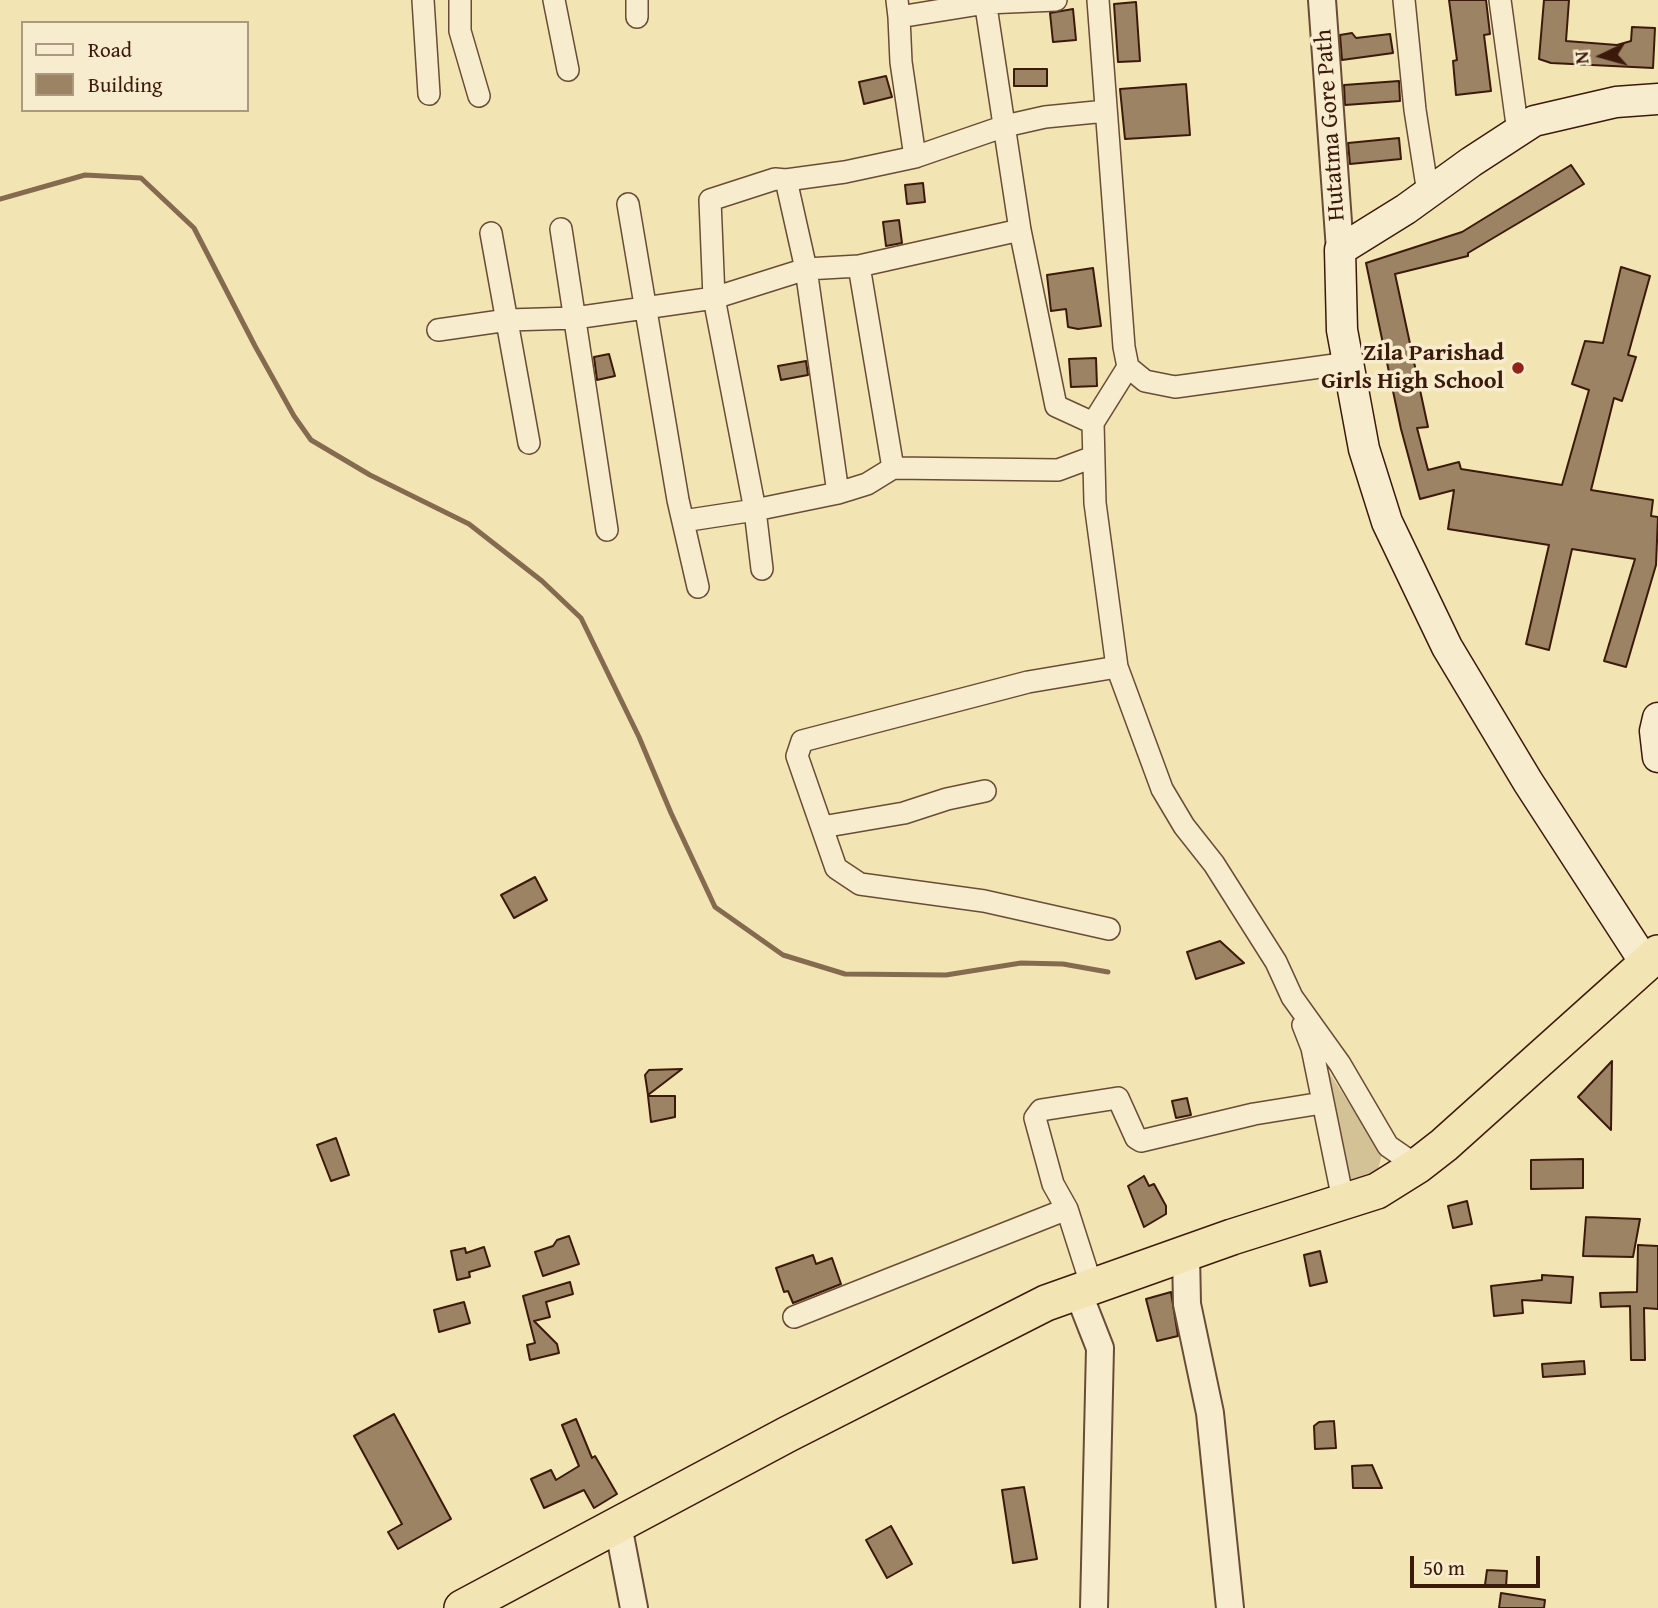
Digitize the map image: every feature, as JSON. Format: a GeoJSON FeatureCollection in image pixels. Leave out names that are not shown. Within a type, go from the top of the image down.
{"type":"FeatureCollection","features":[{"type":"Feature","properties":{"kind":"highway"},"geometry":{"type":"LineString","coordinates":[[461,1608],[788,1434],[1046,1303],[1186,1253],[1377,1191],[1417,1167],[1444,1145],[1652,959]]}},
{"type":"Feature","properties":{"kind":"main road"},"geometry":{"type":"LineString","coordinates":[[1652,959],[1528,782],[1447,647],[1387,522],[1364,449],[1342,330],[1340,250],[1534,121],[1616,102],[1658,99]]}},
{"type":"Feature","properties":{"kind":"main road"},"geometry":{"type":"LineString","coordinates":[[1658,718],[1655,731],[1658,757]]}},
{"type":"Feature","properties":{"kind":"street"},"geometry":{"type":"LineString","coordinates":[[423,0],[429,94]]}},
{"type":"Feature","properties":{"kind":"street"},"geometry":{"type":"LineString","coordinates":[[460,0],[460,31],[479,96]]}},
{"type":"Feature","properties":{"kind":"street"},"geometry":{"type":"LineString","coordinates":[[554,0],[568,70]]}},
{"type":"Feature","properties":{"kind":"street"},"geometry":{"type":"LineString","coordinates":[[915,157],[901,62],[898,8],[1055,0]]}},
{"type":"Feature","properties":{"kind":"street"},"geometry":{"type":"LineString","coordinates":[[1098,0],[1124,347],[1128,367],[1146,381],[1175,387],[1349,363]]}},
{"type":"Feature","properties":{"kind":"street","name":"Hutatma Gore Path"},"geometry":{"type":"LineString","coordinates":[[1322,0],[1340,250]]}},
{"type":"Feature","properties":{"kind":"street"},"geometry":{"type":"LineString","coordinates":[[1404,0],[1415,110],[1428,193]]}},
{"type":"Feature","properties":{"kind":"street"},"geometry":{"type":"LineString","coordinates":[[1500,0],[1518,132]]}},
{"type":"Feature","properties":{"kind":"street"},"geometry":{"type":"LineString","coordinates":[[985,2],[1020,230],[1056,406],[1093,424]]}},
{"type":"Feature","properties":{"kind":"street"},"geometry":{"type":"LineString","coordinates":[[762,569],[755,510],[714,298],[710,200],[775,179],[845,172],[915,157],[1005,126],[1045,117],[1106,111]]}},
{"type":"Feature","properties":{"kind":"street"},"geometry":{"type":"LineString","coordinates":[[786,180],[806,269],[838,493]]}},
{"type":"Feature","properties":{"kind":"street"},"geometry":{"type":"LineString","coordinates":[[628,204],[683,521],[698,587]]}},
{"type":"Feature","properties":{"kind":"street"},"geometry":{"type":"LineString","coordinates":[[561,229],[607,530]]}},
{"type":"Feature","properties":{"kind":"street"},"geometry":{"type":"LineString","coordinates":[[438,330],[508,320],[575,318],[714,298],[806,269],[859,266],[1020,230]]}},
{"type":"Feature","properties":{"kind":"street"},"geometry":{"type":"LineString","coordinates":[[491,233],[529,443]]}},
{"type":"Feature","properties":{"kind":"street"},"geometry":{"type":"LineString","coordinates":[[859,266],[893,468]]}},
{"type":"Feature","properties":{"kind":"street"},"geometry":{"type":"LineString","coordinates":[[1128,367],[1093,424],[1093,457],[1102,564],[1117,667],[1162,789],[1184,826],[1214,864],[1276,962],[1292,997],[1312,1048],[1343,1200]]}},
{"type":"Feature","properties":{"kind":"street"},"geometry":{"type":"LineString","coordinates":[[683,521],[838,493],[867,484],[893,468],[1058,470],[1093,457]]}},
{"type":"Feature","properties":{"kind":"street"},"geometry":{"type":"LineString","coordinates":[[1109,929],[984,901],[860,884],[836,868],[797,756],[802,741],[1028,682],[1117,667]]}},
{"type":"Feature","properties":{"kind":"street"},"geometry":{"type":"LineString","coordinates":[[822,827],[904,813],[947,799],[985,791]]}},
{"type":"Feature","properties":{"kind":"street"},"geometry":{"type":"LineString","coordinates":[[1292,997],[1340,1064],[1388,1146],[1417,1167]]}},
{"type":"Feature","properties":{"kind":"street"},"geometry":{"type":"LineString","coordinates":[[1094,1608],[1100,1348],[1067,1209],[1053,1184],[1035,1118],[1041,1110],[1118,1098],[1136,1138],[1141,1141],[1254,1114],[1322,1103]]}},
{"type":"Feature","properties":{"kind":"street"},"geometry":{"type":"LineString","coordinates":[[794,1317],[1067,1209]]}},
{"type":"Feature","properties":{"kind":"street"},"geometry":{"type":"LineString","coordinates":[[1186,1253],[1187,1304],[1210,1413],[1230,1608]]}},
{"type":"Feature","properties":{"kind":"street"},"geometry":{"type":"LineString","coordinates":[[618,1525],[635,1608]]}},
{"type":"Feature","properties":{"kind":"shaded area"},"geometry":{"type":"Polygon","coordinates":[[[1321,1060],[1382,1154],[1378,1170],[1369,1176],[1350,1182],[1340,1171],[1321,1060]]]}},
{"type":"Feature","properties":{"kind":"building"},"geometry":{"type":"Polygon","coordinates":[[[1449,0],[1486,0],[1490,34],[1484,35],[1491,91],[1456,95],[1453,61],[1457,60],[1449,0]]]}},
{"type":"Feature","properties":{"kind":"building"},"geometry":{"type":"Polygon","coordinates":[[[1544,0],[1569,0],[1566,41],[1617,45],[1631,41],[1632,27],[1655,28],[1653,68],[1551,63],[1539,59],[1544,0]]]}},
{"type":"Feature","properties":{"kind":"building"},"geometry":{"type":"Polygon","coordinates":[[[1136,2],[1140,61],[1118,62],[1114,4],[1136,2]]]}},
{"type":"Feature","properties":{"kind":"building"},"geometry":{"type":"Polygon","coordinates":[[[1073,9],[1076,40],[1053,42],[1050,13],[1073,9]]]}},
{"type":"Feature","properties":{"kind":"building"},"geometry":{"type":"Polygon","coordinates":[[[1352,33],[1356,38],[1390,34],[1393,53],[1342,60],[1340,35],[1352,33]]]}},
{"type":"Feature","properties":{"kind":"building"},"geometry":{"type":"Polygon","coordinates":[[[1014,69],[1047,69],[1047,86],[1014,86],[1014,69]]]}},
{"type":"Feature","properties":{"kind":"building"},"geometry":{"type":"Polygon","coordinates":[[[886,76],[892,97],[864,104],[859,82],[886,76]]]}},
{"type":"Feature","properties":{"kind":"building"},"geometry":{"type":"Polygon","coordinates":[[[1399,81],[1400,101],[1345,105],[1344,85],[1399,81]]]}},
{"type":"Feature","properties":{"kind":"building"},"geometry":{"type":"Polygon","coordinates":[[[1186,84],[1190,135],[1125,139],[1120,89],[1186,84]]]}},
{"type":"Feature","properties":{"kind":"building"},"geometry":{"type":"Polygon","coordinates":[[[1399,138],[1401,159],[1350,164],[1348,143],[1399,138]]]}},
{"type":"Feature","properties":{"kind":"building"},"geometry":{"type":"Polygon","coordinates":[[[1571,165],[1584,184],[1468,253],[1468,256],[1395,274],[1428,427],[1417,428],[1428,470],[1459,462],[1461,469],[1562,485],[1589,390],[1572,384],[1585,341],[1603,343],[1621,267],[1650,276],[1628,355],[1636,357],[1622,401],[1614,398],[1591,490],[1653,500],[1651,516],[1658,517],[1656,565],[1626,667],[1604,661],[1635,559],[1572,549],[1549,650],[1526,644],[1549,545],[1448,529],[1454,490],[1420,499],[1401,429],[1366,263],[1462,232],[1571,165]]]}},
{"type":"Feature","properties":{"kind":"building"},"geometry":{"type":"Polygon","coordinates":[[[923,183],[925,202],[907,204],[905,185],[923,183]]]}},
{"type":"Feature","properties":{"kind":"building"},"geometry":{"type":"Polygon","coordinates":[[[899,220],[902,243],[886,246],[883,222],[899,220]]]}},
{"type":"Feature","properties":{"kind":"building"},"geometry":{"type":"Polygon","coordinates":[[[1093,268],[1101,326],[1078,329],[1068,327],[1066,309],[1051,311],[1047,275],[1093,268]]]}},
{"type":"Feature","properties":{"kind":"building"},"geometry":{"type":"Polygon","coordinates":[[[609,354],[615,376],[597,380],[594,357],[609,354]]]}},
{"type":"Feature","properties":{"kind":"building"},"geometry":{"type":"Polygon","coordinates":[[[1096,358],[1097,386],[1071,387],[1069,359],[1096,358]]]}},
{"type":"Feature","properties":{"kind":"building"},"geometry":{"type":"Polygon","coordinates":[[[806,361],[808,375],[781,380],[778,366],[806,361]]]}},
{"type":"Feature","properties":{"kind":"building"},"geometry":{"type":"Polygon","coordinates":[[[535,877],[547,900],[514,918],[501,895],[535,877]]]}},
{"type":"Feature","properties":{"kind":"building"},"geometry":{"type":"Polygon","coordinates":[[[1220,941],[1244,963],[1196,979],[1187,952],[1220,941]]]}},
{"type":"Feature","properties":{"kind":"building"},"geometry":{"type":"Polygon","coordinates":[[[1612,1061],[1611,1130],[1578,1097],[1612,1061]]]}},
{"type":"Feature","properties":{"kind":"building"},"geometry":{"type":"Polygon","coordinates":[[[682,1069],[648,1095],[645,1075],[649,1070],[682,1069]]]}},
{"type":"Feature","properties":{"kind":"building"},"geometry":{"type":"Polygon","coordinates":[[[648,1096],[675,1096],[675,1117],[651,1122],[648,1096]]]}},
{"type":"Feature","properties":{"kind":"building"},"geometry":{"type":"Polygon","coordinates":[[[1187,1098],[1191,1115],[1176,1118],[1172,1101],[1187,1098]]]}},
{"type":"Feature","properties":{"kind":"building"},"geometry":{"type":"Polygon","coordinates":[[[336,1138],[349,1175],[331,1181],[317,1145],[336,1138]]]}},
{"type":"Feature","properties":{"kind":"building"},"geometry":{"type":"Polygon","coordinates":[[[1583,1159],[1583,1188],[1531,1189],[1531,1160],[1583,1159]]]}},
{"type":"Feature","properties":{"kind":"building"},"geometry":{"type":"Polygon","coordinates":[[[1144,1176],[1149,1186],[1154,1184],[1166,1206],[1166,1214],[1144,1227],[1128,1186],[1144,1176]]]}},
{"type":"Feature","properties":{"kind":"building"},"geometry":{"type":"Polygon","coordinates":[[[1467,1201],[1472,1224],[1453,1228],[1448,1206],[1467,1201]]]}},
{"type":"Feature","properties":{"kind":"building"},"geometry":{"type":"Polygon","coordinates":[[[1586,1217],[1640,1219],[1633,1257],[1583,1256],[1586,1217]]]}},
{"type":"Feature","properties":{"kind":"building"},"geometry":{"type":"Polygon","coordinates":[[[569,1236],[579,1264],[543,1276],[535,1252],[553,1246],[557,1240],[569,1236]]]}},
{"type":"Feature","properties":{"kind":"building"},"geometry":{"type":"Polygon","coordinates":[[[1638,1245],[1658,1246],[1658,1309],[1644,1308],[1645,1360],[1631,1360],[1630,1306],[1601,1307],[1600,1293],[1637,1292],[1638,1245]]]}},
{"type":"Feature","properties":{"kind":"building"},"geometry":{"type":"Polygon","coordinates":[[[484,1247],[490,1266],[469,1272],[470,1277],[457,1280],[451,1251],[465,1248],[466,1253],[484,1247]]]}},
{"type":"Feature","properties":{"kind":"building"},"geometry":{"type":"Polygon","coordinates":[[[1320,1251],[1327,1282],[1310,1286],[1304,1255],[1320,1251]]]}},
{"type":"Feature","properties":{"kind":"building"},"geometry":{"type":"Polygon","coordinates":[[[813,1255],[816,1264],[832,1258],[841,1284],[793,1303],[788,1291],[784,1292],[776,1268],[813,1255]]]}},
{"type":"Feature","properties":{"kind":"building"},"geometry":{"type":"Polygon","coordinates":[[[1542,1275],[1573,1277],[1571,1303],[1522,1300],[1523,1313],[1494,1316],[1491,1286],[1542,1280],[1542,1275]]]}},
{"type":"Feature","properties":{"kind":"building"},"geometry":{"type":"Polygon","coordinates":[[[570,1282],[573,1294],[546,1302],[550,1317],[534,1321],[557,1344],[559,1353],[530,1360],[527,1345],[535,1343],[523,1296],[570,1282]]]}},
{"type":"Feature","properties":{"kind":"building"},"geometry":{"type":"Polygon","coordinates":[[[1171,1292],[1178,1336],[1157,1341],[1146,1299],[1171,1292]]]}},
{"type":"Feature","properties":{"kind":"building"},"geometry":{"type":"Polygon","coordinates":[[[464,1302],[470,1323],[439,1332],[434,1310],[464,1302]]]}},
{"type":"Feature","properties":{"kind":"building"},"geometry":{"type":"Polygon","coordinates":[[[1584,1361],[1585,1374],[1543,1377],[1542,1364],[1584,1361]]]}},
{"type":"Feature","properties":{"kind":"building"},"geometry":{"type":"Polygon","coordinates":[[[394,1414],[451,1519],[398,1549],[388,1532],[402,1524],[354,1436],[394,1414]]]}},
{"type":"Feature","properties":{"kind":"building"},"geometry":{"type":"Polygon","coordinates":[[[576,1419],[592,1458],[595,1456],[617,1494],[594,1508],[584,1490],[544,1508],[531,1479],[551,1470],[556,1480],[579,1466],[562,1425],[576,1419]]]}},
{"type":"Feature","properties":{"kind":"building"},"geometry":{"type":"Polygon","coordinates":[[[1334,1421],[1336,1448],[1315,1449],[1314,1426],[1319,1422],[1334,1421]]]}},
{"type":"Feature","properties":{"kind":"building"},"geometry":{"type":"Polygon","coordinates":[[[1372,1465],[1382,1488],[1353,1488],[1352,1466],[1372,1465]]]}},
{"type":"Feature","properties":{"kind":"building"},"geometry":{"type":"Polygon","coordinates":[[[1024,1487],[1037,1559],[1013,1563],[1002,1490],[1024,1487]]]}},
{"type":"Feature","properties":{"kind":"building"},"geometry":{"type":"Polygon","coordinates":[[[891,1526],[912,1564],[887,1578],[866,1540],[891,1526]]]}},
{"type":"Feature","properties":{"kind":"building"},"geometry":{"type":"Polygon","coordinates":[[[1487,1570],[1507,1571],[1506,1587],[1485,1585],[1487,1570]]]}},
{"type":"Feature","properties":{"kind":"building"},"geometry":{"type":"Polygon","coordinates":[[[1501,1593],[1545,1600],[1544,1608],[1499,1608],[1501,1593]]]}},
{"type":"Feature","properties":{"kind":"waterway"},"geometry":{"type":"LineString","coordinates":[[0,199],[85,175],[141,178],[194,228],[255,346],[294,416],[311,440],[370,475],[469,524],[542,581],[581,618],[639,737],[715,907],[783,955],[845,974],[946,975],[1021,963],[1063,964],[1108,972]]}},
{"type":"Feature","properties":{"kind":"place","name":"Zila Parishad Girls High School"},"geometry":{"type":"Point","coordinates":[1518,368]}}]}
